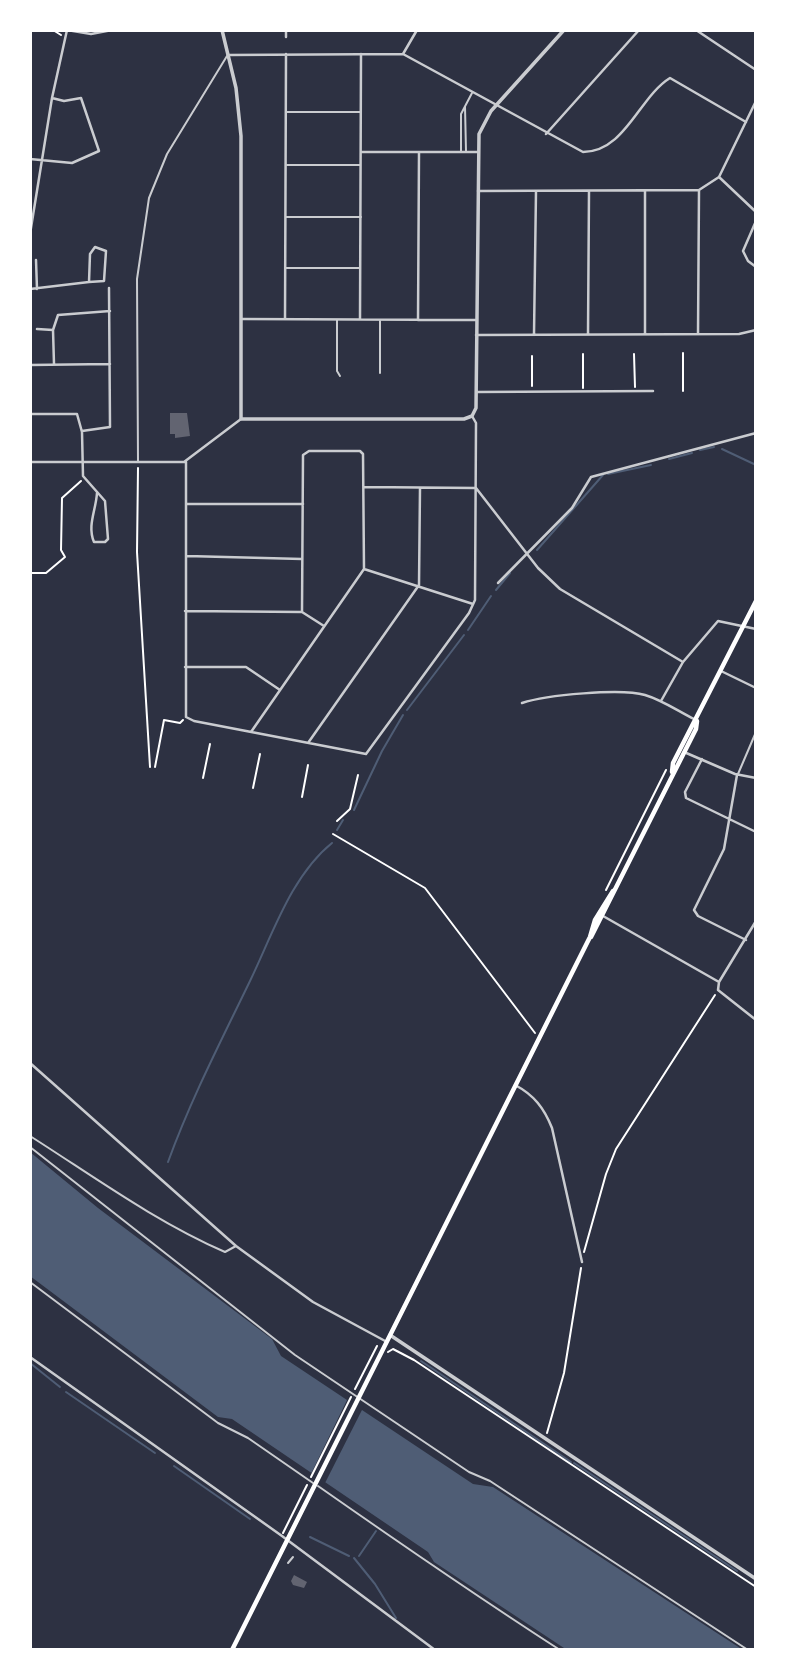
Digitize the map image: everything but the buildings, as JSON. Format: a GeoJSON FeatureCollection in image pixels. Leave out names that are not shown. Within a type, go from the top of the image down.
{"type":"FeatureCollection","features":[{"type":"Feature","properties":{"kind":"main road"},"geometry":{"type":"LineString","coordinates":[[232,1650],[377,1350],[387,1342],[756,601]]}},
{"type":"Feature","properties":{"kind":"street"},"geometry":{"type":"LineString","coordinates":[[30,234],[52,98],[67,30],[91,34],[112,30]]}},
{"type":"Feature","properties":{"kind":"street"},"geometry":{"type":"LineString","coordinates":[[222,30],[241,136],[241,419]]}},
{"type":"Feature","properties":{"kind":"street"},"geometry":{"type":"LineString","coordinates":[[286,30],[286,37]]}},
{"type":"Feature","properties":{"kind":"street"},"geometry":{"type":"LineString","coordinates":[[404,54],[417,30]]}},
{"type":"Feature","properties":{"kind":"street"},"geometry":{"type":"LineString","coordinates":[[470,30],[479,30]]}},
{"type":"Feature","properties":{"kind":"street"},"geometry":{"type":"LineString","coordinates":[[30,460],[35,463],[186,462],[241,419],[464,419],[472,416],[476,410],[479,131],[495,106],[564,30]]}},
{"type":"Feature","properties":{"kind":"street"},"geometry":{"type":"LineString","coordinates":[[546,135],[639,30]]}},
{"type":"Feature","properties":{"kind":"street"},"geometry":{"type":"LineString","coordinates":[[696,30],[756,70]]}},
{"type":"Feature","properties":{"kind":"street"},"geometry":{"type":"LineString","coordinates":[[285,319],[286,54]]}},
{"type":"Feature","properties":{"kind":"street"},"geometry":{"type":"LineString","coordinates":[[360,319],[361,54]]}},
{"type":"Feature","properties":{"kind":"street"},"geometry":{"type":"LineString","coordinates":[[228,55],[404,54],[580,152],[602,148],[615,138],[670,78],[746,122]]}},
{"type":"Feature","properties":{"kind":"street"},"geometry":{"type":"LineString","coordinates":[[138,463],[137,279],[149,198],[167,154],[228,55]]}},
{"type":"Feature","properties":{"kind":"street"},"geometry":{"type":"LineString","coordinates":[[461,152],[461,114],[472,93]]}},
{"type":"Feature","properties":{"kind":"street"},"geometry":{"type":"LineString","coordinates":[[30,159],[72,163],[99,151],[81,98],[64,101],[52,98]]}},
{"type":"Feature","properties":{"kind":"street"},"geometry":{"type":"LineString","coordinates":[[477,191],[699,190],[719,177],[756,101]]}},
{"type":"Feature","properties":{"kind":"street"},"geometry":{"type":"LineString","coordinates":[[465,104],[466,152]]}},
{"type":"Feature","properties":{"kind":"street"},"geometry":{"type":"LineString","coordinates":[[286,112],[360,112]]}},
{"type":"Feature","properties":{"kind":"street"},"geometry":{"type":"LineString","coordinates":[[360,152],[477,152]]}},
{"type":"Feature","properties":{"kind":"street"},"geometry":{"type":"LineString","coordinates":[[418,320],[419,153]]}},
{"type":"Feature","properties":{"kind":"street"},"geometry":{"type":"LineString","coordinates":[[285,165],[360,165]]}},
{"type":"Feature","properties":{"kind":"street"},"geometry":{"type":"LineString","coordinates":[[719,177],[756,212]]}},
{"type":"Feature","properties":{"kind":"street"},"geometry":{"type":"LineString","coordinates":[[698,334],[699,190]]}},
{"type":"Feature","properties":{"kind":"street"},"geometry":{"type":"LineString","coordinates":[[534,334],[536,191]]}},
{"type":"Feature","properties":{"kind":"street"},"geometry":{"type":"LineString","coordinates":[[588,334],[589,191]]}},
{"type":"Feature","properties":{"kind":"street"},"geometry":{"type":"LineString","coordinates":[[645,191],[645,334]]}},
{"type":"Feature","properties":{"kind":"street"},"geometry":{"type":"LineString","coordinates":[[285,217],[360,217]]}},
{"type":"Feature","properties":{"kind":"street"},"geometry":{"type":"LineString","coordinates":[[756,221],[743,251],[748,261],[756,267]]}},
{"type":"Feature","properties":{"kind":"street"},"geometry":{"type":"LineString","coordinates":[[30,289],[104,282],[106,251],[100,247],[91,250],[89,282]]}},
{"type":"Feature","properties":{"kind":"street"},"geometry":{"type":"LineString","coordinates":[[36,260],[37,289]]}},
{"type":"Feature","properties":{"kind":"street"},"geometry":{"type":"LineString","coordinates":[[285,268],[360,268]]}},
{"type":"Feature","properties":{"kind":"street"},"geometry":{"type":"LineString","coordinates":[[82,431],[110,428],[109,288]]}},
{"type":"Feature","properties":{"kind":"street"},"geometry":{"type":"LineString","coordinates":[[54,365],[53,330],[58,315],[110,310]]}},
{"type":"Feature","properties":{"kind":"street"},"geometry":{"type":"LineString","coordinates":[[240,319],[477,320]]}},
{"type":"Feature","properties":{"kind":"street"},"geometry":{"type":"LineString","coordinates":[[337,319],[337,371],[340,376]]}},
{"type":"Feature","properties":{"kind":"street"},"geometry":{"type":"LineString","coordinates":[[380,319],[380,373]]}},
{"type":"Feature","properties":{"kind":"street"},"geometry":{"type":"LineString","coordinates":[[37,329],[53,330]]}},
{"type":"Feature","properties":{"kind":"street"},"geometry":{"type":"LineString","coordinates":[[476,335],[756,332]]}},
{"type":"Feature","properties":{"kind":"street"},"geometry":{"type":"LineString","coordinates":[[30,365],[110,364]]}},
{"type":"Feature","properties":{"kind":"street"},"geometry":{"type":"LineString","coordinates":[[476,392],[653,391]]}},
{"type":"Feature","properties":{"kind":"street"},"geometry":{"type":"LineString","coordinates":[[30,414],[77,414],[82,431],[85,478],[105,502],[108,539],[105,542],[94,542],[92,538],[97,493]]}},
{"type":"Feature","properties":{"kind":"street"},"geometry":{"type":"LineString","coordinates":[[186,462],[186,717],[194,721],[364,754],[370,752],[473,604],[476,423],[472,416]]}},
{"type":"Feature","properties":{"kind":"street"},"geometry":{"type":"LineString","coordinates":[[498,583],[578,500],[591,477],[756,433]]}},
{"type":"Feature","properties":{"kind":"street"},"geometry":{"type":"LineString","coordinates":[[251,732],[364,569],[363,454],[360,451],[305,452],[302,612]]}},
{"type":"Feature","properties":{"kind":"street"},"geometry":{"type":"LineString","coordinates":[[364,487],[476,488]]}},
{"type":"Feature","properties":{"kind":"street"},"geometry":{"type":"LineString","coordinates":[[308,743],[419,585],[420,488]]}},
{"type":"Feature","properties":{"kind":"street"},"geometry":{"type":"LineString","coordinates":[[476,488],[547,577],[578,602],[683,662]]}},
{"type":"Feature","properties":{"kind":"street"},"geometry":{"type":"LineString","coordinates":[[186,504],[303,504]]}},
{"type":"Feature","properties":{"kind":"street"},"geometry":{"type":"LineString","coordinates":[[30,528],[30,547]]}},
{"type":"Feature","properties":{"kind":"street"},"geometry":{"type":"LineString","coordinates":[[186,556],[302,559]]}},
{"type":"Feature","properties":{"kind":"street"},"geometry":{"type":"LineString","coordinates":[[364,569],[473,604]]}},
{"type":"Feature","properties":{"kind":"street"},"geometry":{"type":"LineString","coordinates":[[185,611],[302,612],[324,626]]}},
{"type":"Feature","properties":{"kind":"street"},"geometry":{"type":"LineString","coordinates":[[661,701],[683,662],[720,621],[756,629]]}},
{"type":"Feature","properties":{"kind":"street"},"geometry":{"type":"LineString","coordinates":[[185,667],[246,667],[280,690]]}},
{"type":"Feature","properties":{"kind":"street"},"geometry":{"type":"LineString","coordinates":[[721,671],[756,688]]}},
{"type":"Feature","properties":{"kind":"street"},"geometry":{"type":"LineString","coordinates":[[522,703],[544,695],[623,691],[661,701],[697,721]]}},
{"type":"Feature","properties":{"kind":"street"},"geometry":{"type":"LineString","coordinates":[[746,940],[694,912],[723,853],[737,775],[756,732]]}},
{"type":"Feature","properties":{"kind":"street"},"geometry":{"type":"LineString","coordinates":[[682,751],[737,775],[756,778]]}},
{"type":"Feature","properties":{"kind":"street"},"geometry":{"type":"LineString","coordinates":[[702,759],[685,796],[756,832]]}},
{"type":"Feature","properties":{"kind":"street"},"geometry":{"type":"LineString","coordinates":[[601,915],[719,982]]}},
{"type":"Feature","properties":{"kind":"street"},"geometry":{"type":"LineString","coordinates":[[756,921],[719,982],[718,990],[756,1020]]}},
{"type":"Feature","properties":{"kind":"street"},"geometry":{"type":"LineString","coordinates":[[30,1063],[236,1246],[313,1302],[387,1342]]}},
{"type":"Feature","properties":{"kind":"street"},"geometry":{"type":"LineString","coordinates":[[515,1085],[530,1093],[545,1111],[552,1128],[582,1262]]}},
{"type":"Feature","properties":{"kind":"street"},"geometry":{"type":"LineString","coordinates":[[30,1136],[150,1212],[208,1244],[225,1252],[236,1246]]}},
{"type":"Feature","properties":{"kind":"street"},"geometry":{"type":"LineString","coordinates":[[30,1147],[295,1355],[469,1472],[490,1481],[748,1650]]}},
{"type":"Feature","properties":{"kind":"street"},"geometry":{"type":"LineString","coordinates":[[30,1282],[218,1423],[248,1438],[407,1545],[430,1565],[560,1650]]}},
{"type":"Feature","properties":{"kind":"street"},"geometry":{"type":"LineString","coordinates":[[390,1335],[756,1579]]}},
{"type":"Feature","properties":{"kind":"street"},"geometry":{"type":"LineString","coordinates":[[30,1357],[435,1650]]}},
{"type":"Feature","properties":{"kind":"street"},"geometry":{"type":"LineString","coordinates":[[288,1563],[293,1557]]}},
{"type":"Feature","properties":{"kind":"path"},"geometry":{"type":"LineString","coordinates":[[53,30],[66,36]]}},
{"type":"Feature","properties":{"kind":"path"},"geometry":{"type":"LineString","coordinates":[[634,354],[635,391]]}},
{"type":"Feature","properties":{"kind":"path"},"geometry":{"type":"LineString","coordinates":[[683,354],[683,391]]}},
{"type":"Feature","properties":{"kind":"path"},"geometry":{"type":"LineString","coordinates":[[583,355],[583,391]]}},
{"type":"Feature","properties":{"kind":"path"},"geometry":{"type":"LineString","coordinates":[[532,356],[532,391]]}},
{"type":"Feature","properties":{"kind":"path"},"geometry":{"type":"LineString","coordinates":[[138,463],[137,552],[150,767]]}},
{"type":"Feature","properties":{"kind":"path"},"geometry":{"type":"LineString","coordinates":[[30,573],[46,573],[65,557],[61,550],[62,498],[85,478]]}},
{"type":"Feature","properties":{"kind":"path"},"geometry":{"type":"LineString","coordinates":[[155,767],[164,720],[180,723],[186,717]]}},
{"type":"Feature","properties":{"kind":"path"},"geometry":{"type":"LineString","coordinates":[[203,778],[210,744]]}},
{"type":"Feature","properties":{"kind":"path"},"geometry":{"type":"LineString","coordinates":[[253,788],[260,754]]}},
{"type":"Feature","properties":{"kind":"path"},"geometry":{"type":"LineString","coordinates":[[302,797],[308,765]]}},
{"type":"Feature","properties":{"kind":"path"},"geometry":{"type":"LineString","coordinates":[[606,891],[669,771]]}},
{"type":"Feature","properties":{"kind":"path"},"geometry":{"type":"LineString","coordinates":[[337,821],[350,809],[358,775]]}},
{"type":"Feature","properties":{"kind":"path"},"geometry":{"type":"LineString","coordinates":[[333,834],[338,841],[425,888],[504,995],[539,1036]]}},
{"type":"Feature","properties":{"kind":"path"},"geometry":{"type":"LineString","coordinates":[[545,1438],[564,1373],[582,1262],[606,1174],[616,1149],[718,990]]}},
{"type":"Feature","properties":{"kind":"path"},"geometry":{"type":"LineString","coordinates":[[388,1352],[393,1349],[414,1360],[756,1587]]}},
{"type":"Feature","properties":{"kind":"path"},"geometry":{"type":"LineString","coordinates":[[284,1539],[377,1350]]}},
{"type":"Feature","properties":{"kind":"water"},"geometry":{"type":"Polygon","coordinates":[[[30,1152],[98,1208],[272,1339],[281,1356],[473,1484],[493,1487],[743,1650],[567,1650],[434,1562],[428,1552],[232,1419],[218,1417],[30,1276],[30,1152]]]}},
{"type":"Feature","properties":{"kind":"pier"},"geometry":{"type":"Polygon","coordinates":[[[349,1396],[364,1406],[324,1485],[310,1476],[349,1396]]]}},
{"type":"Feature","properties":{"kind":"waterway"},"geometry":{"type":"LineString","coordinates":[[700,450],[714,447]]}},
{"type":"Feature","properties":{"kind":"waterway"},"geometry":{"type":"LineString","coordinates":[[722,449],[756,465]]}},
{"type":"Feature","properties":{"kind":"waterway"},"geometry":{"type":"LineString","coordinates":[[669,459],[692,453]]}},
{"type":"Feature","properties":{"kind":"waterway"},"geometry":{"type":"LineString","coordinates":[[608,474],[651,465]]}},
{"type":"Feature","properties":{"kind":"waterway"},"geometry":{"type":"LineString","coordinates":[[537,550],[603,475]]}},
{"type":"Feature","properties":{"kind":"waterway"},"geometry":{"type":"LineString","coordinates":[[496,590],[510,573]]}},
{"type":"Feature","properties":{"kind":"waterway"},"geometry":{"type":"LineString","coordinates":[[468,630],[491,596]]}},
{"type":"Feature","properties":{"kind":"waterway"},"geometry":{"type":"LineString","coordinates":[[407,710],[464,635]]}},
{"type":"Feature","properties":{"kind":"waterway"},"geometry":{"type":"LineString","coordinates":[[354,810],[382,751],[403,715]]}},
{"type":"Feature","properties":{"kind":"waterway"},"geometry":{"type":"LineString","coordinates":[[337,830],[343,820]]}},
{"type":"Feature","properties":{"kind":"waterway"},"geometry":{"type":"LineString","coordinates":[[168,1162],[196,1093],[284,908],[305,872],[332,843]]}},
{"type":"Feature","properties":{"kind":"waterway"},"geometry":{"type":"LineString","coordinates":[[421,1361],[571,1462]]}},
{"type":"Feature","properties":{"kind":"waterway"},"geometry":{"type":"LineString","coordinates":[[30,1363],[60,1387]]}},
{"type":"Feature","properties":{"kind":"waterway"},"geometry":{"type":"LineString","coordinates":[[66,1392],[155,1453]]}},
{"type":"Feature","properties":{"kind":"waterway"},"geometry":{"type":"LineString","coordinates":[[574,1463],[737,1571]]}},
{"type":"Feature","properties":{"kind":"waterway"},"geometry":{"type":"LineString","coordinates":[[174,1466],[250,1519]]}},
{"type":"Feature","properties":{"kind":"waterway"},"geometry":{"type":"LineString","coordinates":[[359,1556],[376,1531]]}},
{"type":"Feature","properties":{"kind":"waterway"},"geometry":{"type":"LineString","coordinates":[[310,1537],[349,1556]]}},
{"type":"Feature","properties":{"kind":"waterway"},"geometry":{"type":"LineString","coordinates":[[354,1558],[375,1584],[396,1618]]}}]}
